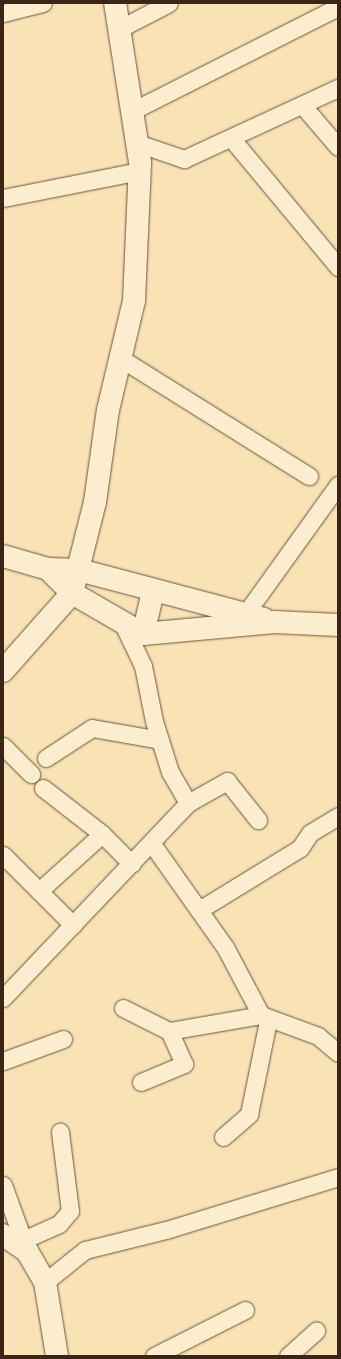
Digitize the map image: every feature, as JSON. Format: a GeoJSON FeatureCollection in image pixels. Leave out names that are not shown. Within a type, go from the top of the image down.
{"type":"FeatureCollection","features":[{"type":"Feature","properties":{"kind":"street"},"geometry":{"type":"LineString","coordinates":[[3,13],[43,3]]}},
{"type":"Feature","properties":{"kind":"street"},"geometry":{"type":"LineString","coordinates":[[3,671],[72,593],[79,570],[120,358],[134,301],[139,171],[137,143],[115,3]]}},
{"type":"Feature","properties":{"kind":"street"},"geometry":{"type":"LineString","coordinates":[[119,29],[169,3]]}},
{"type":"Feature","properties":{"kind":"street"},"geometry":{"type":"LineString","coordinates":[[132,111],[338,7]]}},
{"type":"Feature","properties":{"kind":"street"},"geometry":{"type":"LineString","coordinates":[[137,143],[184,158],[303,106],[338,88]]}},
{"type":"Feature","properties":{"kind":"street"},"geometry":{"type":"LineString","coordinates":[[303,106],[335,140]]}},
{"type":"Feature","properties":{"kind":"street"},"geometry":{"type":"LineString","coordinates":[[230,138],[338,267]]}},
{"type":"Feature","properties":{"kind":"street"},"geometry":{"type":"LineString","coordinates":[[3,198],[139,171]]}},
{"type":"Feature","properties":{"kind":"street"},"geometry":{"type":"LineString","coordinates":[[120,358],[309,476]]}},
{"type":"Feature","properties":{"kind":"street"},"geometry":{"type":"LineString","coordinates":[[246,613],[338,485]]}},
{"type":"Feature","properties":{"kind":"street"},"geometry":{"type":"LineString","coordinates":[[3,556],[48,570],[79,570],[154,592],[246,613],[274,622]]}},
{"type":"Feature","properties":{"kind":"street"},"geometry":{"type":"LineString","coordinates":[[48,570],[72,593],[143,634],[173,633],[274,622],[338,625]]}},
{"type":"Feature","properties":{"kind":"street"},"geometry":{"type":"LineString","coordinates":[[143,634],[154,592]]}},
{"type":"Feature","properties":{"kind":"street"},"geometry":{"type":"LineString","coordinates":[[173,633],[178,598]]}},
{"type":"Feature","properties":{"kind":"street"},"geometry":{"type":"LineString","coordinates":[[122,622],[143,666],[160,740],[170,772],[188,803]]}},
{"type":"Feature","properties":{"kind":"street"},"geometry":{"type":"LineString","coordinates":[[46,758],[92,728],[160,740]]}},
{"type":"Feature","properties":{"kind":"street"},"geometry":{"type":"LineString","coordinates":[[3,746],[31,774]]}},
{"type":"Feature","properties":{"kind":"street"},"geometry":{"type":"LineString","coordinates":[[3,998],[152,844],[188,803],[227,781],[258,820]]}},
{"type":"Feature","properties":{"kind":"street"},"geometry":{"type":"LineString","coordinates":[[43,788],[102,834],[132,864]]}},
{"type":"Feature","properties":{"kind":"street"},"geometry":{"type":"LineString","coordinates":[[199,910],[300,848],[310,833],[338,816]]}},
{"type":"Feature","properties":{"kind":"street"},"geometry":{"type":"LineString","coordinates":[[39,891],[102,834]]}},
{"type":"Feature","properties":{"kind":"street"},"geometry":{"type":"LineString","coordinates":[[152,844],[225,947],[264,1018],[249,1114],[223,1137]]}},
{"type":"Feature","properties":{"kind":"street"},"geometry":{"type":"LineString","coordinates":[[3,855],[73,925]]}},
{"type":"Feature","properties":{"kind":"street"},"geometry":{"type":"LineString","coordinates":[[123,1008],[169,1031],[264,1018],[283,1022],[318,1036],[338,1053]]}},
{"type":"Feature","properties":{"kind":"street"},"geometry":{"type":"LineString","coordinates":[[141,1082],[184,1064],[169,1031]]}},
{"type":"Feature","properties":{"kind":"street"},"geometry":{"type":"LineString","coordinates":[[3,1061],[63,1039]]}},
{"type":"Feature","properties":{"kind":"street"},"geometry":{"type":"LineString","coordinates":[[18,1242],[59,1224],[70,1211],[60,1132]]}},
{"type":"Feature","properties":{"kind":"street"},"geometry":{"type":"LineString","coordinates":[[45,1282],[85,1250],[166,1230],[338,1177]]}},
{"type":"Feature","properties":{"kind":"street"},"geometry":{"type":"LineString","coordinates":[[3,1185],[18,1242],[45,1282],[57,1356]]}},
{"type":"Feature","properties":{"kind":"street"},"geometry":{"type":"LineString","coordinates":[[154,1356],[245,1310]]}},
{"type":"Feature","properties":{"kind":"street"},"geometry":{"type":"LineString","coordinates":[[288,1356],[316,1331]]}}]}
